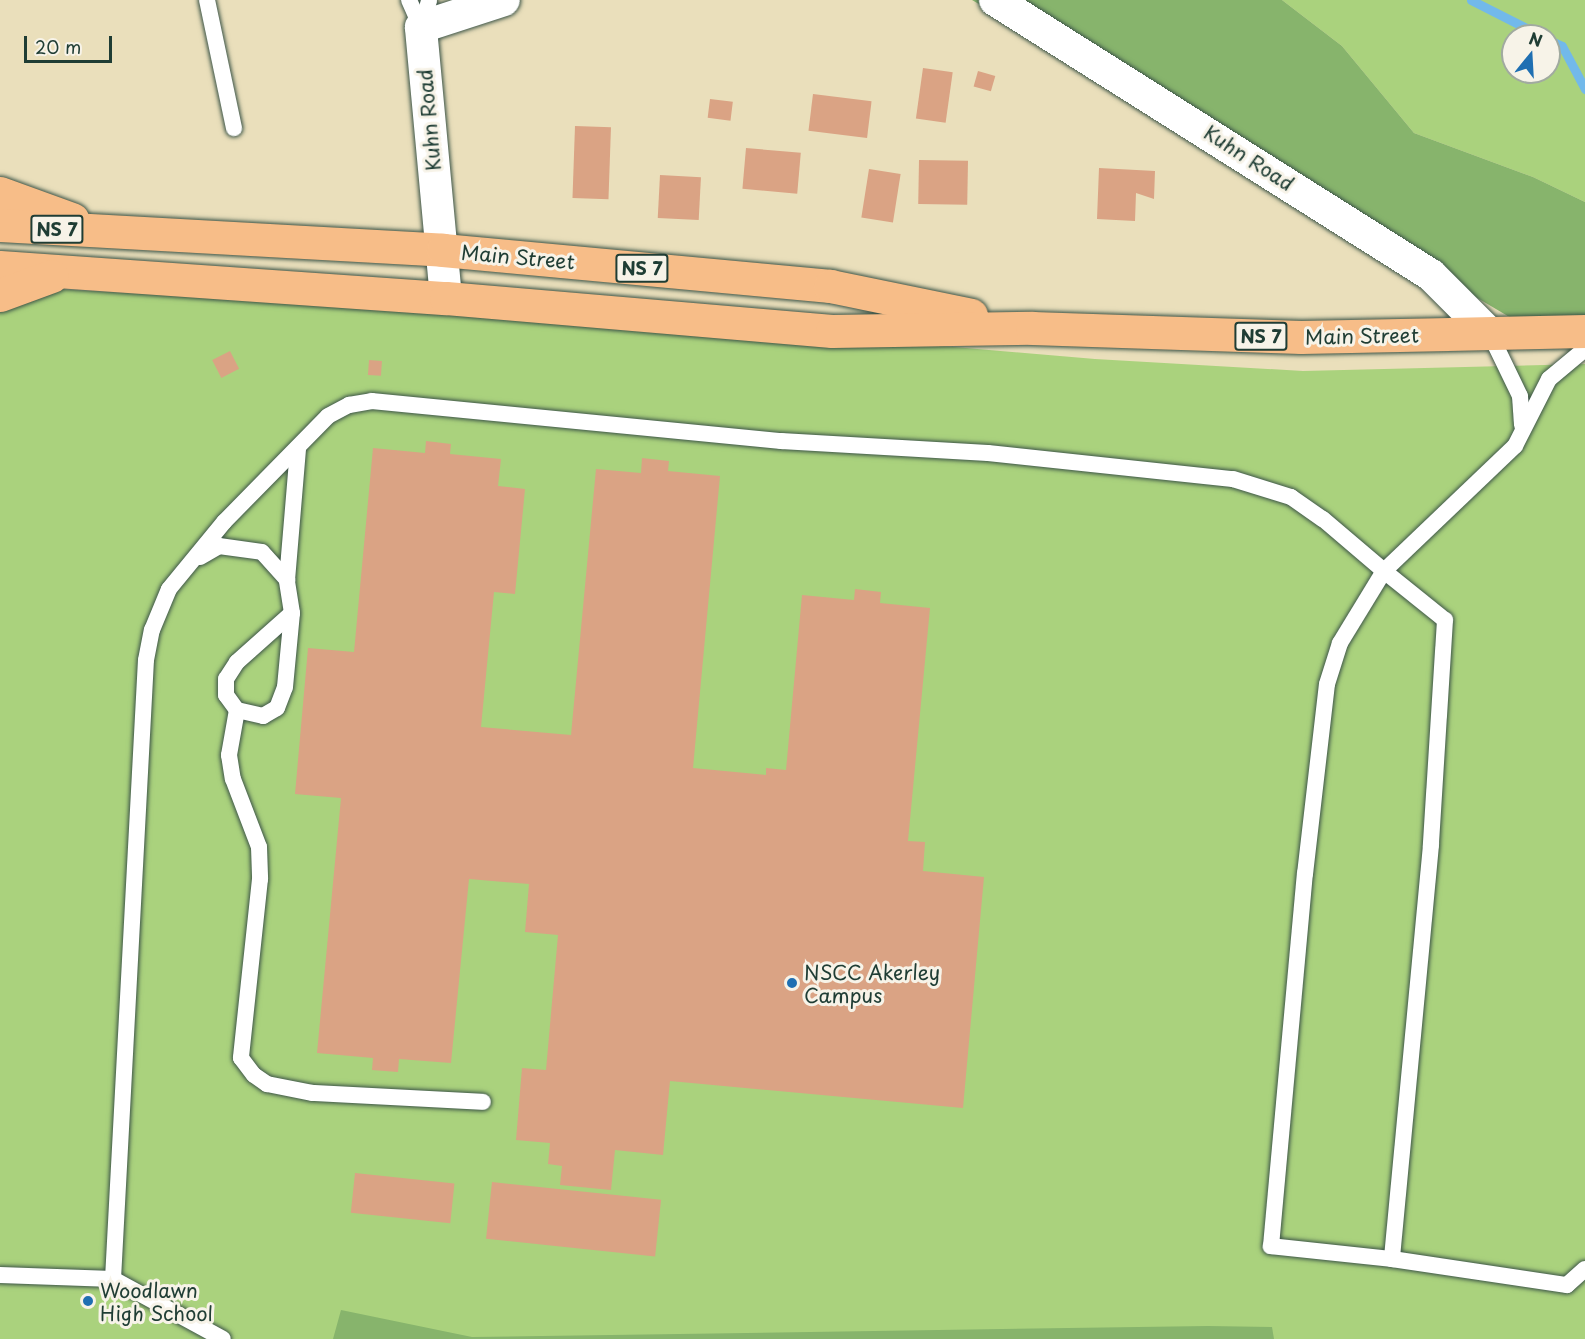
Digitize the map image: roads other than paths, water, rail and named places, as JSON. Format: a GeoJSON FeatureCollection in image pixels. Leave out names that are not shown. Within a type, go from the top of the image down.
{"type":"FeatureCollection","features":[{"type":"Feature","properties":{"kind":"main road"},"geometry":{"type":"LineString","coordinates":[[0,193],[113,234]]}},
{"type":"Feature","properties":{"kind":"main road","name":"Main Street"},"geometry":{"type":"LineString","coordinates":[[0,225],[113,234],[248,237],[443,250],[830,286],[1032,328]]}},
{"type":"Feature","properties":{"kind":"main road","name":"Main Street"},"geometry":{"type":"LineString","coordinates":[[0,267],[446,298],[832,331],[1032,328],[1301,337],[1585,331]]}},
{"type":"Feature","properties":{"kind":"main road"},"geometry":{"type":"LineString","coordinates":[[0,295],[66,271]]}},
{"type":"Feature","properties":{"kind":"street","name":"Kuhn Road"},"geometry":{"type":"LineString","coordinates":[[446,298],[420,9],[504,0]]}},
{"type":"Feature","properties":{"kind":"street","name":"Kuhn Road"},"geometry":{"type":"LineString","coordinates":[[995,0],[1431,275],[1490,334]]}},
{"type":"Feature","properties":{"kind":"lane"},"geometry":{"type":"LineString","coordinates":[[207,0],[234,128]]}},
{"type":"Feature","properties":{"kind":"lane"},"geometry":{"type":"LineString","coordinates":[[1490,334],[1520,396],[1522,429]]}},
{"type":"Feature","properties":{"kind":"lane"},"geometry":{"type":"LineString","coordinates":[[1585,349],[1549,379],[1515,446],[1384,571],[1340,643],[1327,684],[1306,863],[1271,1246],[1392,1259],[1568,1285],[1585,1269]]}},
{"type":"Feature","properties":{"kind":"lane"},"geometry":{"type":"LineString","coordinates":[[113,1279],[146,660],[159,609],[189,563],[328,416],[349,405],[372,401],[781,441],[988,453],[1233,479],[1291,496],[1445,620],[1431,845],[1392,1259]]}},
{"type":"Feature","properties":{"kind":"lane"},"geometry":{"type":"LineString","coordinates":[[292,613],[237,662],[226,679],[226,694],[237,710],[263,716],[277,708],[285,687],[292,613],[287,580],[298,448]]}},
{"type":"Feature","properties":{"kind":"lane"},"geometry":{"type":"LineString","coordinates":[[189,563],[219,546],[242,547],[262,552],[287,580]]}},
{"type":"Feature","properties":{"kind":"lane"},"geometry":{"type":"LineString","coordinates":[[237,710],[229,755],[233,779],[260,847],[260,879],[241,1058],[254,1075],[267,1084],[313,1093],[483,1101]]}},
{"type":"Feature","properties":{"kind":"lane"},"geometry":{"type":"LineString","coordinates":[[0,1275],[113,1279],[223,1339]]}},
{"type":"Feature","properties":{"kind":"waterway"},"geometry":{"type":"LineString","coordinates":[[1471,0],[1518,24]]}},
{"type":"Feature","properties":{"kind":"waterway"},"geometry":{"type":"LineString","coordinates":[[1561,46],[1585,89]]}},
{"type":"Feature","properties":{"kind":"place","name":"NSCC Akerley Campus"},"geometry":{"type":"Point","coordinates":[792,983]}},
{"type":"Feature","properties":{"kind":"place","name":"Woodlawn High School"},"geometry":{"type":"Point","coordinates":[88,1301]}}]}
